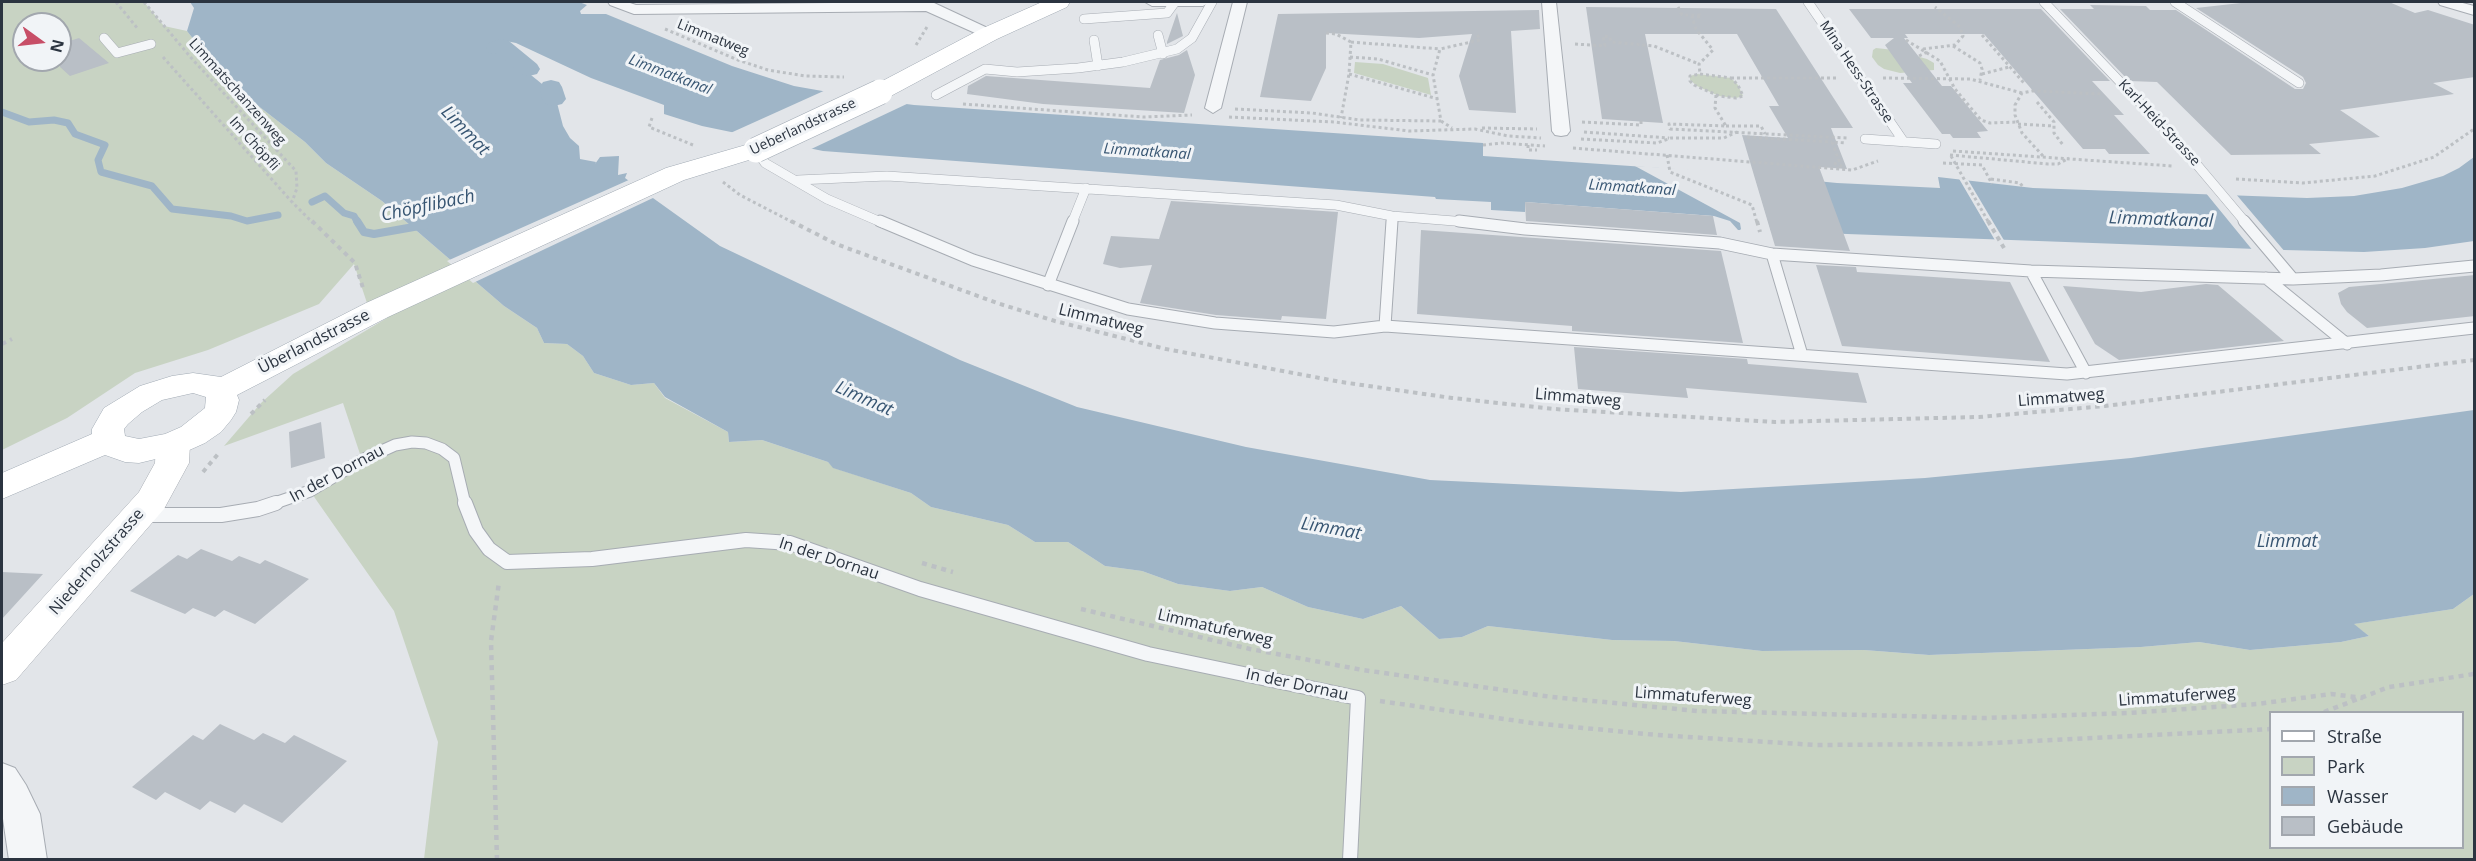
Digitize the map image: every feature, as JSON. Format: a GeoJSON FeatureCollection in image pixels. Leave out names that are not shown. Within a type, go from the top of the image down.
{"type":"FeatureCollection","features":[{"type":"Feature","properties":{"kind":"main road","name":"Ueberlandstrasse"},"geometry":{"type":"LineString","coordinates":[[409,296],[664,178],[696,158],[756,150],[880,92],[989,34],[1059,2]]}},
{"type":"Feature","properties":{"kind":"main road","name":"Überlandstrasse"},"geometry":{"type":"LineString","coordinates":[[220,391],[409,296]]}},
{"type":"Feature","properties":{"kind":"main road"},"geometry":{"type":"LineString","coordinates":[[193,383],[210,385],[220,391],[223,400],[220,412],[209,424],[173,444],[155,449],[132,450],[115,446],[109,440],[108,429],[116,416],[151,393],[172,386],[193,383]]}},
{"type":"Feature","properties":{"kind":"main road"},"geometry":{"type":"LineString","coordinates":[[2,487],[109,440]]}},
{"type":"Feature","properties":{"kind":"main road","name":"Niederholzstrasse"},"geometry":{"type":"LineString","coordinates":[[2,669],[140,515],[161,486],[172,463],[173,444]]}},
{"type":"Feature","properties":{"kind":"street"},"geometry":{"type":"LineString","coordinates":[[615,2],[634,10],[777,5],[926,4],[989,34]]}},
{"type":"Feature","properties":{"kind":"street"},"geometry":{"type":"LineString","coordinates":[[1152,2],[1203,2]]}},
{"type":"Feature","properties":{"kind":"street"},"geometry":{"type":"LineString","coordinates":[[1211,113],[1240,2]]}},
{"type":"Feature","properties":{"kind":"street"},"geometry":{"type":"LineString","coordinates":[[1549,2],[1567,135]]}},
{"type":"Feature","properties":{"kind":"street"},"geometry":{"type":"LineString","coordinates":[[2445,2],[2475,11]]}},
{"type":"Feature","properties":{"kind":"street"},"geometry":{"type":"LineString","coordinates":[[2,779],[8,785],[21,814],[28,860]]}},
{"type":"Feature","properties":{"kind":"lane"},"geometry":{"type":"LineString","coordinates":[[1084,19],[1167,13],[1174,2]]}},
{"type":"Feature","properties":{"kind":"lane"},"geometry":{"type":"LineString","coordinates":[[936,95],[984,70],[1024,72],[1098,66],[1177,50],[1188,42],[1212,2]]}},
{"type":"Feature","properties":{"kind":"lane","name":"Mina Hess-Strasse"},"geometry":{"type":"LineString","coordinates":[[1808,2],[1904,142]]}},
{"type":"Feature","properties":{"kind":"lane","name":"Karl-Heid-Strasse"},"geometry":{"type":"LineString","coordinates":[[2044,2],[2208,177],[2293,279]]}},
{"type":"Feature","properties":{"kind":"lane"},"geometry":{"type":"LineString","coordinates":[[2175,2],[2300,83]]}},
{"type":"Feature","properties":{"kind":"lane"},"geometry":{"type":"LineString","coordinates":[[1158,35],[1163,54]]}},
{"type":"Feature","properties":{"kind":"lane"},"geometry":{"type":"LineString","coordinates":[[104,38],[117,53],[151,44]]}},
{"type":"Feature","properties":{"kind":"lane"},"geometry":{"type":"LineString","coordinates":[[1094,40],[1098,66]]}},
{"type":"Feature","properties":{"kind":"lane","name":"Mina Hess-Strasse"},"geometry":{"type":"LineString","coordinates":[[1865,139],[1936,144]]}},
{"type":"Feature","properties":{"kind":"lane"},"geometry":{"type":"LineString","coordinates":[[756,150],[765,163],[832,201],[993,267],[1136,311],[1215,323],[1334,332],[1385,326],[2055,374],[2086,373],[2475,328]]}},
{"type":"Feature","properties":{"kind":"lane"},"geometry":{"type":"LineString","coordinates":[[798,180],[876,176],[1336,205],[1392,216],[1502,224],[1525,230],[1720,243],[1769,253],[2031,270],[2293,279],[2381,275],[2475,266]]}},
{"type":"Feature","properties":{"kind":"lane"},"geometry":{"type":"LineString","coordinates":[[1048,285],[1086,188]]}},
{"type":"Feature","properties":{"kind":"lane"},"geometry":{"type":"LineString","coordinates":[[1385,326],[1392,216]]}},
{"type":"Feature","properties":{"kind":"lane"},"geometry":{"type":"LineString","coordinates":[[1769,253],[1802,355]]}},
{"type":"Feature","properties":{"kind":"lane"},"geometry":{"type":"LineString","coordinates":[[2031,270],[2086,373]]}},
{"type":"Feature","properties":{"kind":"lane"},"geometry":{"type":"LineString","coordinates":[[2266,278],[2347,344]]}},
{"type":"Feature","properties":{"kind":"lane","name":"In der Dornau"},"geometry":{"type":"LineString","coordinates":[[140,515],[221,515],[258,509],[310,491],[362,460],[395,445],[412,442],[426,443],[442,449],[454,458],[468,513],[476,531],[489,549],[507,562],[592,559],[746,540],[790,543],[920,589],[1148,654],[1358,698],[1350,860]]}},
{"type":"Feature","properties":{"kind":"path","name":"Im Chöpfli"},"geometry":{"type":"LineString","coordinates":[[116,2],[292,202],[354,264],[364,293]]}},
{"type":"Feature","properties":{"kind":"path","name":"Limmatschanzenweg"},"geometry":{"type":"LineString","coordinates":[[144,2],[193,60],[296,171],[297,188],[292,202]]}},
{"type":"Feature","properties":{"kind":"path"},"geometry":{"type":"LineString","coordinates":[[1678,7],[1682,15],[1702,17],[1692,17],[1696,29],[1713,50],[1699,64]]}},
{"type":"Feature","properties":{"kind":"path"},"geometry":{"type":"LineString","coordinates":[[1922,49],[1952,45],[1962,39],[1962,29],[1935,7]]}},
{"type":"Feature","properties":{"kind":"path","name":"Limmatweg"},"geometry":{"type":"LineString","coordinates":[[634,10],[636,17],[746,63],[805,76],[852,77]]}},
{"type":"Feature","properties":{"kind":"path"},"geometry":{"type":"LineString","coordinates":[[1326,33],[1336,34],[1351,42],[1440,49],[1480,40],[1477,34]]}},
{"type":"Feature","properties":{"kind":"path"},"geometry":{"type":"LineString","coordinates":[[1572,44],[1605,46],[1603,36],[1610,37],[1611,42],[1654,46],[1699,64]]}},
{"type":"Feature","properties":{"kind":"path"},"geometry":{"type":"LineString","coordinates":[[1982,36],[2024,83]]}},
{"type":"Feature","properties":{"kind":"path"},"geometry":{"type":"LineString","coordinates":[[1906,40],[1940,61],[1955,89],[1983,121],[2055,126]]}},
{"type":"Feature","properties":{"kind":"path"},"geometry":{"type":"LineString","coordinates":[[1340,123],[1349,74],[1351,42]]}},
{"type":"Feature","properties":{"kind":"path"},"geometry":{"type":"LineString","coordinates":[[1952,45],[1980,63],[1982,74],[1980,80]]}},
{"type":"Feature","properties":{"kind":"path"},"geometry":{"type":"LineString","coordinates":[[1440,49],[1433,75],[1441,121]]}},
{"type":"Feature","properties":{"kind":"path"},"geometry":{"type":"LineString","coordinates":[[1919,56],[1927,52]]}},
{"type":"Feature","properties":{"kind":"path"},"geometry":{"type":"LineString","coordinates":[[1350,57],[1378,59],[1433,75]]}},
{"type":"Feature","properties":{"kind":"path"},"geometry":{"type":"LineString","coordinates":[[1699,64],[1701,74]]}},
{"type":"Feature","properties":{"kind":"path"},"geometry":{"type":"LineString","coordinates":[[1982,74],[2009,67]]}},
{"type":"Feature","properties":{"kind":"path"},"geometry":{"type":"LineString","coordinates":[[1902,73],[1907,78]]}},
{"type":"Feature","properties":{"kind":"path"},"geometry":{"type":"LineString","coordinates":[[1349,74],[1438,99]]}},
{"type":"Feature","properties":{"kind":"path"},"geometry":{"type":"LineString","coordinates":[[1731,78],[1738,85],[1743,96],[1736,98],[1716,95],[1690,81],[1690,76],[1701,74],[1731,78],[1841,78]]}},
{"type":"Feature","properties":{"kind":"path"},"geometry":{"type":"LineString","coordinates":[[1879,78],[1980,80],[2022,93],[2040,91],[2110,94]]}},
{"type":"Feature","properties":{"kind":"path"},"geometry":{"type":"LineString","coordinates":[[2022,93],[2014,108],[2018,123],[2025,136],[2043,156]]}},
{"type":"Feature","properties":{"kind":"path"},"geometry":{"type":"LineString","coordinates":[[1716,95],[1715,108],[1726,126]]}},
{"type":"Feature","properties":{"kind":"path"},"geometry":{"type":"LineString","coordinates":[[2037,102],[2055,126],[2054,133],[2063,145]]}},
{"type":"Feature","properties":{"kind":"path"},"geometry":{"type":"LineString","coordinates":[[960,104],[1143,117],[1211,113],[1312,113],[1341,118],[1441,121],[1452,128]]}},
{"type":"Feature","properties":{"kind":"path"},"geometry":{"type":"LineString","coordinates":[[1211,113],[1409,130],[1521,128]]}},
{"type":"Feature","properties":{"kind":"path"},"geometry":{"type":"LineString","coordinates":[[652,118],[649,126],[696,158]]}},
{"type":"Feature","properties":{"kind":"path"},"geometry":{"type":"LineString","coordinates":[[1581,122],[1641,125],[1641,121]]}},
{"type":"Feature","properties":{"kind":"path"},"geometry":{"type":"LineString","coordinates":[[1765,134],[1761,126],[1668,124],[1670,129],[1737,132],[1765,134],[1865,139]]}},
{"type":"Feature","properties":{"kind":"path"},"geometry":{"type":"LineString","coordinates":[[1475,129],[1508,136],[1546,138]]}},
{"type":"Feature","properties":{"kind":"path"},"geometry":{"type":"LineString","coordinates":[[1947,150],[2184,166],[2192,176],[2304,183],[2359,179],[2396,171],[2446,150],[2475,129]]}},
{"type":"Feature","properties":{"kind":"path"},"geometry":{"type":"LineString","coordinates":[[1567,135],[1720,139],[1737,132]]}},
{"type":"Feature","properties":{"kind":"path"},"geometry":{"type":"LineString","coordinates":[[1567,135],[1650,142],[1661,142],[1671,138]]}},
{"type":"Feature","properties":{"kind":"path"},"geometry":{"type":"LineString","coordinates":[[1747,137],[1841,143]]}},
{"type":"Feature","properties":{"kind":"path"},"geometry":{"type":"LineString","coordinates":[[1845,138],[1847,143]]}},
{"type":"Feature","properties":{"kind":"path"},"geometry":{"type":"LineString","coordinates":[[1650,142],[1652,154]]}},
{"type":"Feature","properties":{"kind":"path"},"geometry":{"type":"LineString","coordinates":[[1832,142],[1841,166],[1834,163]]}},
{"type":"Feature","properties":{"kind":"path"},"geometry":{"type":"LineString","coordinates":[[1483,145],[1500,143],[1551,147]]}},
{"type":"Feature","properties":{"kind":"path"},"geometry":{"type":"LineString","coordinates":[[1528,145],[1528,150],[1538,150]]}},
{"type":"Feature","properties":{"kind":"path"},"geometry":{"type":"LineString","coordinates":[[1562,147],[1852,170],[1882,160]]}},
{"type":"Feature","properties":{"kind":"path"},"geometry":{"type":"LineString","coordinates":[[1941,153],[1967,158],[2052,165],[2070,158]]}},
{"type":"Feature","properties":{"kind":"path"},"geometry":{"type":"LineString","coordinates":[[1997,153],[2000,161]]}},
{"type":"Feature","properties":{"kind":"path"},"geometry":{"type":"LineString","coordinates":[[1666,155],[1670,172],[1752,205],[1769,253]]}},
{"type":"Feature","properties":{"kind":"path"},"geometry":{"type":"LineString","coordinates":[[1932,162],[1954,161],[1982,165],[1992,182],[2020,183],[2023,187]]}},
{"type":"Feature","properties":{"kind":"path"},"geometry":{"type":"LineString","coordinates":[[1954,161],[2004,246]]}},
{"type":"Feature","properties":{"kind":"path","name":"Limmatweg"},"geometry":{"type":"LineString","coordinates":[[721,177],[722,182],[740,195],[836,244],[997,303],[1055,321],[1166,349],[1341,382],[1554,409],[1775,422],[1979,417],[2105,406],[2475,360]]}},
{"type":"Feature","properties":{"kind":"path"},"geometry":{"type":"LineString","coordinates":[[2,344],[12,339]]}},
{"type":"Feature","properties":{"kind":"path"},"geometry":{"type":"LineString","coordinates":[[497,860],[491,641],[500,578],[507,562]]}},
{"type":"Feature","properties":{"kind":"path"},"geometry":{"type":"LineString","coordinates":[[922,563],[955,573]]}},
{"type":"Feature","properties":{"kind":"path","name":"Limmatuferweg"},"geometry":{"type":"LineString","coordinates":[[1074,607],[1250,649],[1363,670],[1552,697],[1697,711],[1986,718],[2128,713],[2257,704],[2331,694],[2362,698],[2389,687],[2475,674]]}},
{"type":"Feature","properties":{"kind":"path"},"geometry":{"type":"LineString","coordinates":[[1358,698],[1532,723],[1657,735],[1816,745],[1973,744],[2269,729]]}},
{"type":"Feature","properties":{"kind":"path"},"geometry":{"type":"LineString","coordinates":[[2327,711],[2362,698]]}},
{"type":"Feature","properties":{"kind":"green space"},"geometry":{"type":"Polygon","coordinates":[[[2,2],[144,2],[164,26],[187,31],[226,81],[305,142],[326,163],[382,201],[504,306],[537,328],[544,343],[567,344],[583,356],[594,373],[631,385],[654,383],[665,398],[728,432],[729,442],[762,440],[828,462],[834,468],[911,493],[931,507],[1008,525],[1035,542],[1068,542],[1105,566],[1142,571],[1178,584],[1230,591],[1262,587],[1308,607],[1363,619],[1401,606],[1439,639],[1462,637],[1488,626],[1612,640],[1674,641],[1762,651],[1864,650],[1929,655],[2141,647],[2199,642],[2250,650],[2341,642],[2369,636],[2353,624],[2453,609],[2474,594],[2474,859],[424,859],[438,742],[394,611],[310,491],[362,460],[343,403],[224,446],[261,403],[293,374],[387,318],[367,303],[354,264],[319,304],[208,350],[135,373],[67,418],[2,450],[2,2]]]}},
{"type":"Feature","properties":{"kind":"green space"},"geometry":{"type":"Polygon","coordinates":[[[1876,48],[1894,50],[1927,59],[1934,63],[1934,70],[1900,73],[1884,69],[1872,57],[1873,50],[1876,48]]]}},
{"type":"Feature","properties":{"kind":"green space"},"geometry":{"type":"Polygon","coordinates":[[[1355,62],[1383,64],[1428,78],[1431,95],[1354,73],[1355,62]]]}},
{"type":"Feature","properties":{"kind":"green space"},"geometry":{"type":"Polygon","coordinates":[[[1697,74],[1731,78],[1738,85],[1743,96],[1736,98],[1719,96],[1697,86],[1690,80],[1690,76],[1697,74]]]}},
{"type":"Feature","properties":{"kind":"water","name":"Limmat"},"geometry":{"type":"Polygon","coordinates":[[[190,2],[579,2],[587,5],[580,11],[581,14],[606,14],[732,66],[794,86],[868,99],[914,105],[1483,143],[1483,156],[1734,173],[1837,183],[1940,188],[1938,177],[2033,188],[2307,198],[2354,196],[2402,188],[2443,176],[2474,157],[2474,241],[2425,248],[2364,252],[2284,250],[1738,230],[1730,221],[1714,216],[1525,202],[1525,212],[1491,210],[1491,202],[1436,199],[1435,197],[823,151],[702,126],[664,114],[664,105],[591,78],[516,43],[506,41],[495,46],[547,88],[546,92],[552,100],[556,99],[563,126],[570,138],[579,146],[580,159],[596,162],[595,164],[600,157],[619,156],[618,175],[627,173],[625,178],[720,246],[960,360],[1077,407],[1246,447],[1430,480],[1681,492],[1925,478],[2131,458],[2474,410],[2474,594],[2453,609],[2354,624],[2369,636],[2341,642],[2250,650],[2199,642],[2141,647],[1929,655],[1864,650],[1762,651],[1674,641],[1612,640],[1488,626],[1462,637],[1439,639],[1401,606],[1363,619],[1308,607],[1262,587],[1230,591],[1178,584],[1142,571],[1105,566],[1068,542],[1035,542],[1008,525],[931,507],[911,493],[833,468],[828,462],[762,440],[729,442],[728,432],[665,397],[654,383],[631,385],[594,373],[583,356],[567,344],[544,343],[537,328],[504,306],[382,201],[326,163],[305,142],[226,81],[187,31],[194,8],[190,2]]]}},
{"type":"Feature","properties":{"kind":"pier"},"geometry":{"type":"Polygon","coordinates":[[[828,89],[911,102],[807,151],[726,135],[828,89]]]}},
{"type":"Feature","properties":{"kind":"pier"},"geometry":{"type":"Polygon","coordinates":[[[1635,166],[1754,173],[1772,234],[1738,232],[1741,229],[1740,223],[1635,166]]]}},
{"type":"Feature","properties":{"kind":"pier"},"geometry":{"type":"Polygon","coordinates":[[[1958,177],[1967,178],[2005,242],[1996,242],[1958,177]]]}},
{"type":"Feature","properties":{"kind":"pier"},"geometry":{"type":"Polygon","coordinates":[[[631,179],[655,197],[473,283],[447,261],[631,179]]]}},
{"type":"Feature","properties":{"kind":"pier"},"geometry":{"type":"Polygon","coordinates":[[[2205,192],[2235,193],[2286,253],[2256,249],[2258,252],[2254,252],[2205,192]]]}},
{"type":"Feature","properties":{"kind":"building"},"geometry":{"type":"Polygon","coordinates":[[[2250,2],[2389,2],[2415,13],[2428,10],[2475,25],[2475,77],[2433,83],[2454,94],[2340,110],[2380,137],[2309,144],[2321,154],[2231,155],[2157,82],[2129,81],[2060,9],[2094,9],[2090,5],[2146,6],[2150,10],[2176,10],[2295,89],[2303,89],[2306,83],[2303,77],[2196,8],[2250,2]]]}},
{"type":"Feature","properties":{"kind":"building"},"geometry":{"type":"Polygon","coordinates":[[[1586,7],[1776,9],[1853,128],[1831,128],[1847,169],[1819,167],[1850,251],[1775,246],[1742,135],[1788,138],[1769,106],[1779,106],[1737,34],[1645,34],[1663,123],[1602,119],[1586,7]]]}},
{"type":"Feature","properties":{"kind":"building"},"geometry":{"type":"Polygon","coordinates":[[[1849,9],[2041,9],[2110,81],[2092,81],[2124,115],[2114,115],[2150,154],[2109,154],[2105,149],[2083,149],[1984,34],[1905,34],[1908,38],[1904,38],[1942,86],[1951,86],[1988,131],[1977,132],[1981,138],[1953,138],[1950,134],[1942,134],[1903,83],[1912,83],[1885,45],[1894,38],[1871,38],[1849,9]]]}},
{"type":"Feature","properties":{"kind":"building"},"geometry":{"type":"Polygon","coordinates":[[[1539,10],[1540,29],[1511,31],[1516,113],[1469,110],[1459,76],[1472,34],[1419,38],[1326,33],[1326,68],[1311,101],[1260,97],[1278,14],[1539,10]]]}},
{"type":"Feature","properties":{"kind":"building"},"geometry":{"type":"Polygon","coordinates":[[[1177,13],[1183,36],[1167,44],[1167,42],[1177,13]]]}},
{"type":"Feature","properties":{"kind":"building"},"geometry":{"type":"Polygon","coordinates":[[[79,38],[109,63],[70,76],[66,72],[72,72],[72,40],[79,38]]]}},
{"type":"Feature","properties":{"kind":"building"},"geometry":{"type":"Polygon","coordinates":[[[1187,50],[1195,75],[1184,113],[1043,104],[967,94],[968,86],[986,76],[1150,88],[1160,60],[1179,55],[1187,50]]]}},
{"type":"Feature","properties":{"kind":"building"},"geometry":{"type":"Polygon","coordinates":[[[1171,201],[1338,212],[1326,319],[1282,316],[1281,320],[1216,315],[1140,303],[1152,265],[1120,268],[1103,264],[1111,236],[1159,239],[1171,201]]]}},
{"type":"Feature","properties":{"kind":"building"},"geometry":{"type":"Polygon","coordinates":[[[1525,202],[1713,216],[1717,235],[1526,221],[1525,202]]]}},
{"type":"Feature","properties":{"kind":"building"},"geometry":{"type":"Polygon","coordinates":[[[1421,230],[1721,251],[1743,343],[1572,331],[1572,326],[1417,314],[1421,230]]]}},
{"type":"Feature","properties":{"kind":"building"},"geometry":{"type":"Polygon","coordinates":[[[1816,265],[1856,267],[1857,272],[2010,282],[2050,362],[1842,346],[1816,265]]]}},
{"type":"Feature","properties":{"kind":"building"},"geometry":{"type":"Polygon","coordinates":[[[2475,275],[2475,316],[2367,328],[2347,312],[2341,304],[2338,293],[2349,287],[2475,275]]]}},
{"type":"Feature","properties":{"kind":"building"},"geometry":{"type":"Polygon","coordinates":[[[2206,284],[2218,285],[2284,341],[2119,360],[2095,344],[2063,286],[2141,292],[2206,284]]]}},
{"type":"Feature","properties":{"kind":"building"},"geometry":{"type":"Polygon","coordinates":[[[1574,347],[1747,359],[1748,364],[1858,373],[1867,403],[1686,388],[1688,398],[1578,389],[1574,347]]]}},
{"type":"Feature","properties":{"kind":"building"},"geometry":{"type":"Polygon","coordinates":[[[321,422],[325,458],[291,468],[289,432],[321,422]]]}},
{"type":"Feature","properties":{"kind":"building"},"geometry":{"type":"Polygon","coordinates":[[[201,549],[232,561],[239,556],[260,564],[265,560],[309,579],[255,624],[224,610],[215,617],[193,608],[185,614],[130,591],[178,555],[187,559],[201,549]]]}},
{"type":"Feature","properties":{"kind":"building"},"geometry":{"type":"Polygon","coordinates":[[[2,572],[43,574],[2,619],[2,572]]]}},
{"type":"Feature","properties":{"kind":"building"},"geometry":{"type":"Polygon","coordinates":[[[220,724],[254,740],[263,733],[285,743],[294,735],[347,761],[282,823],[244,804],[235,813],[210,801],[200,810],[165,792],[156,800],[132,787],[193,735],[203,740],[220,724]]]}},
{"type":"Feature","properties":{"kind":"waterway"},"geometry":{"type":"LineString","coordinates":[[497,48],[501,46],[529,69]]}},
{"type":"Feature","properties":{"kind":"waterway"},"geometry":{"type":"LineString","coordinates":[[551,87],[554,99]]}},
{"type":"Feature","properties":{"kind":"waterway","name":"Chöpflibach"},"geometry":{"type":"LineString","coordinates":[[2,112],[29,122],[54,120],[68,123],[75,134],[105,145],[98,160],[101,172],[152,186],[172,209],[231,216],[247,221],[278,215]]}},
{"type":"Feature","properties":{"kind":"waterway","name":"Chöpflibach"},"geometry":{"type":"LineString","coordinates":[[312,202],[325,196],[344,213],[354,216],[358,223]]}},
{"type":"Feature","properties":{"kind":"waterway","name":"Chöpflibach"},"geometry":{"type":"LineString","coordinates":[[357,221],[364,232],[374,234],[425,225]]}},
{"type":"Feature","properties":{"kind":"water label","name":"Limmatkanal"},"geometry":{"type":"Point","coordinates":[670,75]}},
{"type":"Feature","properties":{"kind":"water label","name":"Limmatkanal"},"geometry":{"type":"Point","coordinates":[1147,152]}},
{"type":"Feature","properties":{"kind":"water label","name":"Limmatkanal"},"geometry":{"type":"Point","coordinates":[1632,188]}},
{"type":"Feature","properties":{"kind":"water label","name":"Limmatkanal"},"geometry":{"type":"Point","coordinates":[2161,220]}}]}
